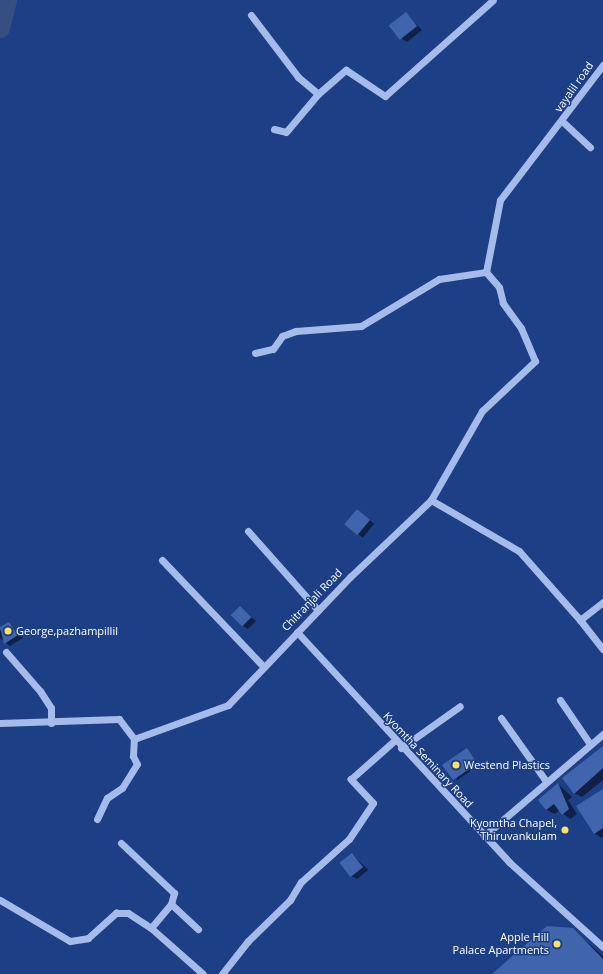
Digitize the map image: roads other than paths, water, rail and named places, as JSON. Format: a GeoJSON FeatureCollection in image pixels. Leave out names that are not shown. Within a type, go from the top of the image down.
{"type":"FeatureCollection","features":[{"type":"Feature","properties":{"kind":"street"},"geometry":{"type":"LineString","coordinates":[[274,129],[286,132],[318,94],[346,70],[385,96],[493,0]]}},
{"type":"Feature","properties":{"kind":"street"},"geometry":{"type":"LineString","coordinates":[[250,15],[298,77],[318,94]]}},
{"type":"Feature","properties":{"kind":"street","name":"vayalil road"},"geometry":{"type":"LineString","coordinates":[[486,272],[500,200],[530,158],[563,122],[603,65]]}},
{"type":"Feature","properties":{"kind":"street"},"geometry":{"type":"LineString","coordinates":[[563,122],[590,147]]}},
{"type":"Feature","properties":{"kind":"street"},"geometry":{"type":"LineString","coordinates":[[255,353],[273,349],[282,336],[296,332],[361,326],[439,279],[486,272]]}},
{"type":"Feature","properties":{"kind":"street","name":"Chitranjali Road"},"geometry":{"type":"LineString","coordinates":[[134,738],[228,705],[263,666],[318,610],[431,500],[482,411],[535,361],[521,328],[503,303],[499,287],[486,272]]}},
{"type":"Feature","properties":{"kind":"street"},"geometry":{"type":"LineString","coordinates":[[431,500],[519,551],[580,620],[603,649]]}},
{"type":"Feature","properties":{"kind":"street"},"geometry":{"type":"LineString","coordinates":[[248,531],[318,610]]}},
{"type":"Feature","properties":{"kind":"street"},"geometry":{"type":"LineString","coordinates":[[162,560],[263,666]]}},
{"type":"Feature","properties":{"kind":"street"},"geometry":{"type":"LineString","coordinates":[[580,620],[603,602]]}},
{"type":"Feature","properties":{"kind":"street","name":"Kyomtha Seminary Road"},"geometry":{"type":"LineString","coordinates":[[297,632],[394,741],[484,836],[601,945]]}},
{"type":"Feature","properties":{"kind":"street"},"geometry":{"type":"LineString","coordinates":[[6,652],[40,691],[51,708],[51,722]]}},
{"type":"Feature","properties":{"kind":"street"},"geometry":{"type":"LineString","coordinates":[[560,700],[590,744]]}},
{"type":"Feature","properties":{"kind":"street"},"geometry":{"type":"LineString","coordinates":[[401,748],[460,706]]}},
{"type":"Feature","properties":{"kind":"street"},"geometry":{"type":"LineString","coordinates":[[502,718],[546,780]]}},
{"type":"Feature","properties":{"kind":"street"},"geometry":{"type":"LineString","coordinates":[[0,723],[119,719],[134,738],[133,756],[137,764],[122,788],[107,798],[97,819]]}},
{"type":"Feature","properties":{"kind":"street"},"geometry":{"type":"LineString","coordinates":[[484,836],[546,780],[603,734]]}},
{"type":"Feature","properties":{"kind":"street"},"geometry":{"type":"LineString","coordinates":[[222,974],[248,941],[290,900],[301,882],[348,839],[373,803],[352,779],[394,741]]}},
{"type":"Feature","properties":{"kind":"street"},"geometry":{"type":"LineString","coordinates":[[121,844],[174,893],[171,904],[152,928]]}},
{"type":"Feature","properties":{"kind":"street"},"geometry":{"type":"LineString","coordinates":[[0,900],[39,920],[70,941],[88,938],[116,913],[128,913],[152,928],[203,974]]}},
{"type":"Feature","properties":{"kind":"street"},"geometry":{"type":"LineString","coordinates":[[171,904],[198,929]]}},
{"type":"Feature","properties":{"kind":"street"},"geometry":{"type":"LineString","coordinates":[[601,945],[603,935]]}},
{"type":"Feature","properties":{"kind":"waterway"},"geometry":{"type":"LineString","coordinates":[[0,28],[7,0]]}},
{"type":"Feature","properties":{"kind":"place","name":"George,pazhampillil"},"geometry":{"type":"Point","coordinates":[8,631]}},
{"type":"Feature","properties":{"kind":"place","name":"Westend Plastics"},"geometry":{"type":"Point","coordinates":[456,765]}},
{"type":"Feature","properties":{"kind":"place","name":"Kyomtha Chapel, Thiruvankulam"},"geometry":{"type":"Point","coordinates":[565,830]}},
{"type":"Feature","properties":{"kind":"place","name":"Apple Hill Palace Apartments"},"geometry":{"type":"Point","coordinates":[557,944]}}]}
